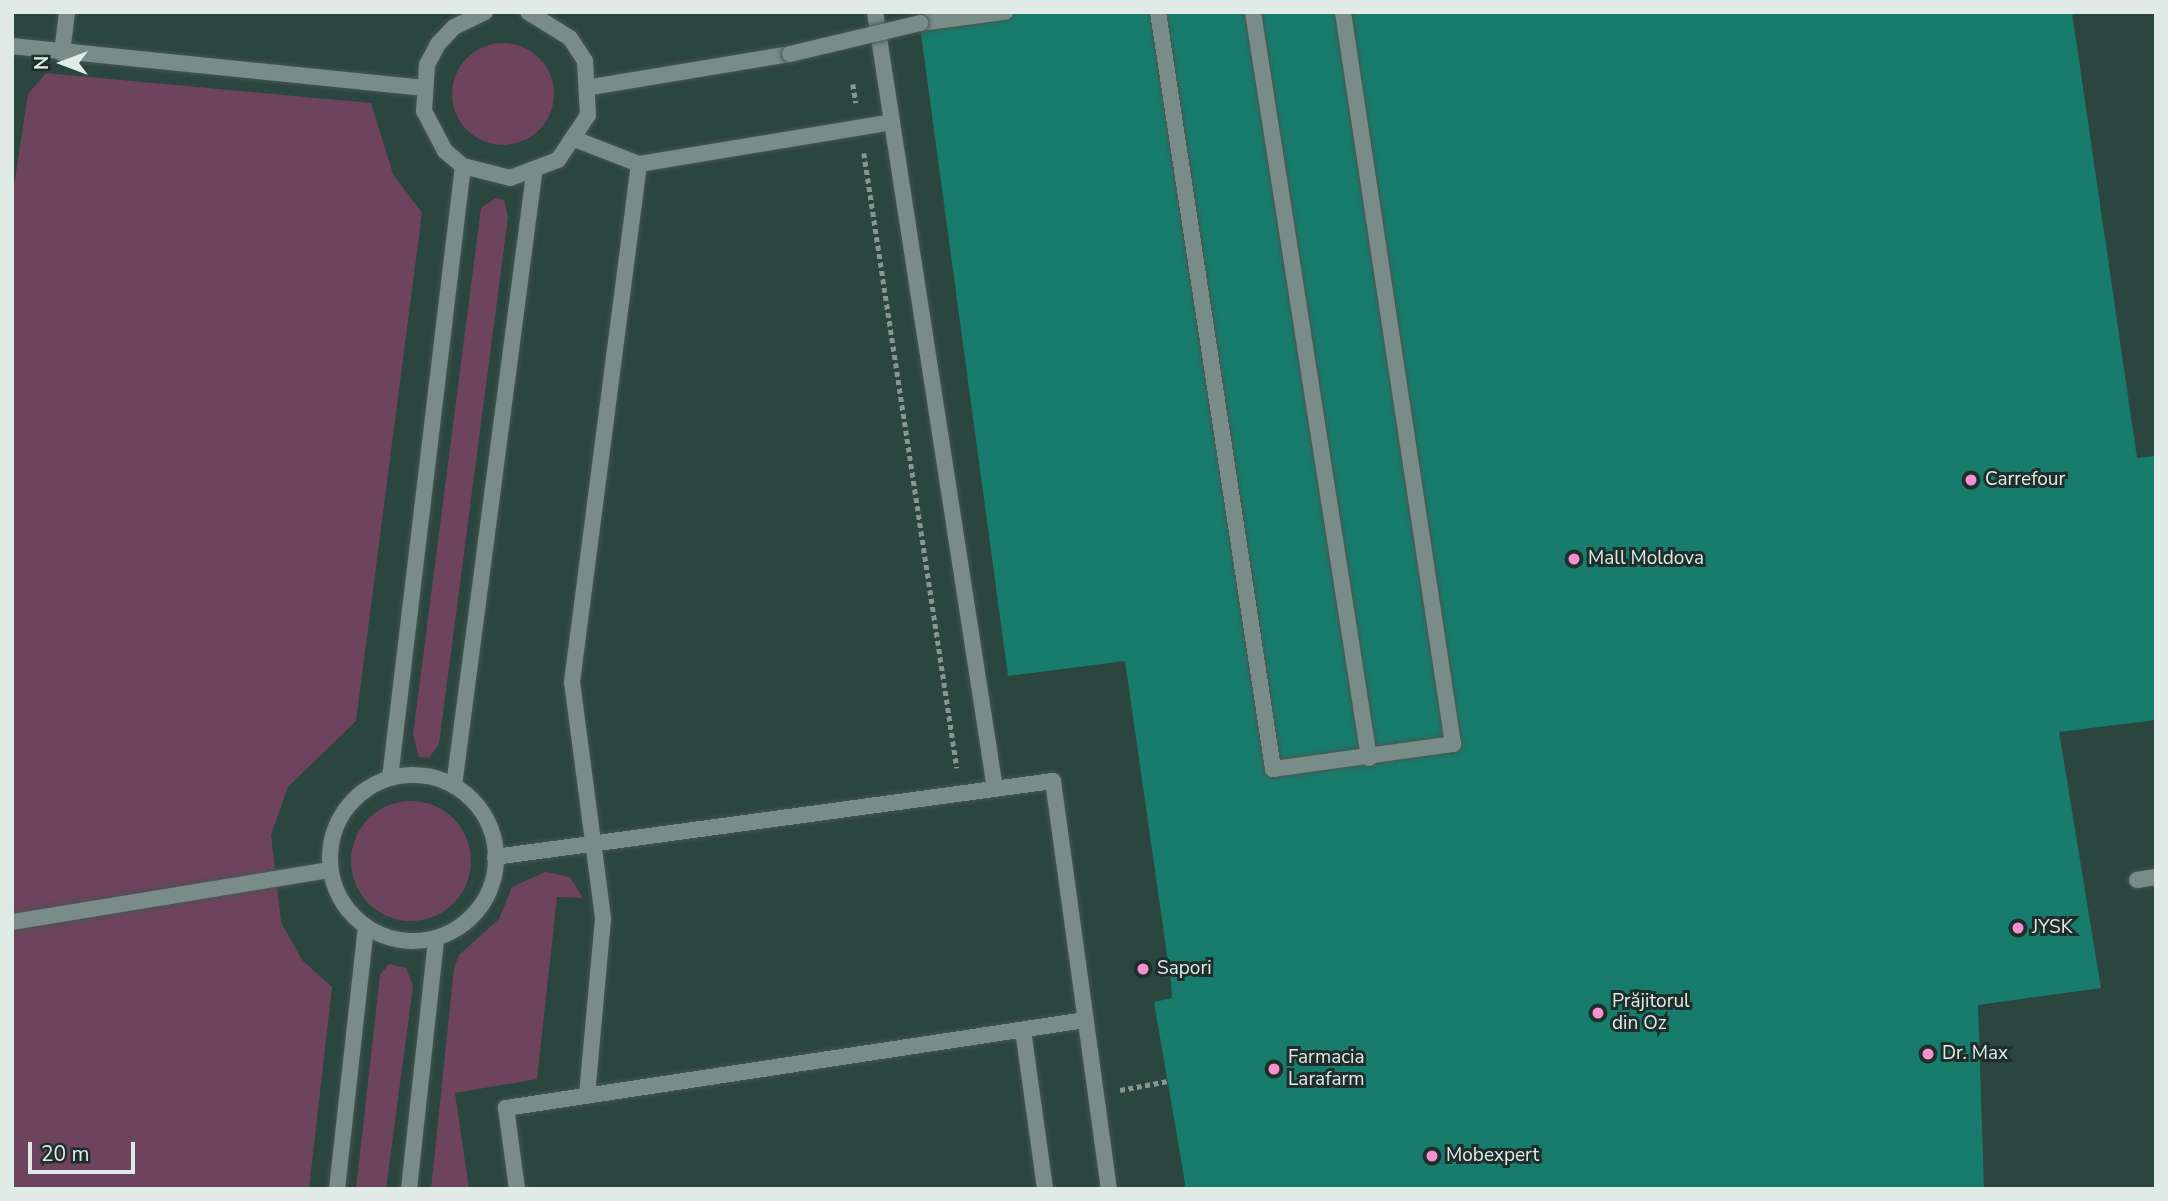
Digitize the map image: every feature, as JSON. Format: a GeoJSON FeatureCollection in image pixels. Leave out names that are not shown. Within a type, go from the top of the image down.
{"type":"FeatureCollection","features":[{"type":"Feature","properties":{"kind":"lane"},"geometry":{"type":"LineString","coordinates":[[62,52],[67,12]]}},
{"type":"Feature","properties":{"kind":"lane"},"geometry":{"type":"LineString","coordinates":[[485,12],[454,27],[438,44],[422,88],[432,133],[463,166],[485,176],[534,174],[577,140],[591,87],[570,38],[528,12]]}},
{"type":"Feature","properties":{"kind":"lane"},"geometry":{"type":"LineString","coordinates":[[876,12],[995,789]]}},
{"type":"Feature","properties":{"kind":"lane"},"geometry":{"type":"LineString","coordinates":[[591,87],[790,54],[920,23],[1005,12]]}},
{"type":"Feature","properties":{"kind":"lane"},"geometry":{"type":"LineString","coordinates":[[1158,12],[1273,769],[1369,758],[1452,744],[1343,12]]}},
{"type":"Feature","properties":{"kind":"lane"},"geometry":{"type":"LineString","coordinates":[[1253,12],[1369,758]]}},
{"type":"Feature","properties":{"kind":"lane"},"geometry":{"type":"LineString","coordinates":[[12,46],[422,88]]}},
{"type":"Feature","properties":{"kind":"lane"},"geometry":{"type":"LineString","coordinates":[[577,140],[639,164],[892,122]]}},
{"type":"Feature","properties":{"kind":"lane"},"geometry":{"type":"LineString","coordinates":[[587,1095],[603,919],[572,682],[639,164]]}},
{"type":"Feature","properties":{"kind":"lane"},"geometry":{"type":"LineString","coordinates":[[390,778],[463,166]]}},
{"type":"Feature","properties":{"kind":"lane"},"geometry":{"type":"LineString","coordinates":[[454,786],[534,174]]}},
{"type":"Feature","properties":{"kind":"lane"},"geometry":{"type":"LineString","coordinates":[[412,775],[454,786],[484,814],[495,857],[479,908],[436,939],[398,941],[366,927],[342,902],[330,870],[343,813],[355,797],[390,778],[412,775]]}},
{"type":"Feature","properties":{"kind":"lane"},"geometry":{"type":"LineString","coordinates":[[495,857],[1053,780],[1109,1189]]}},
{"type":"Feature","properties":{"kind":"lane"},"geometry":{"type":"LineString","coordinates":[[12,922],[330,870]]}},
{"type":"Feature","properties":{"kind":"lane"},"geometry":{"type":"LineString","coordinates":[[2137,880],[2156,877]]}},
{"type":"Feature","properties":{"kind":"lane"},"geometry":{"type":"LineString","coordinates":[[337,1189],[366,927]]}},
{"type":"Feature","properties":{"kind":"lane"},"geometry":{"type":"LineString","coordinates":[[409,1189],[436,939]]}},
{"type":"Feature","properties":{"kind":"lane"},"geometry":{"type":"LineString","coordinates":[[517,1189],[506,1108],[1085,1020]]}},
{"type":"Feature","properties":{"kind":"lane"},"geometry":{"type":"LineString","coordinates":[[1023,1030],[1045,1189]]}},
{"type":"Feature","properties":{"kind":"shaded area","name":"Mall Moldova"},"geometry":{"type":"Polygon","coordinates":[[[12,12],[2156,12],[2156,1189],[12,1189],[12,12]]]}},
{"type":"Feature","properties":{"kind":"shaded area"},"geometry":{"type":"Polygon","coordinates":[[[493,43],[513,43],[532,51],[546,65],[554,84],[551,114],[532,137],[513,145],[493,145],[474,137],[460,123],[452,104],[452,84],[460,65],[474,51],[493,43]]]}},
{"type":"Feature","properties":{"kind":"shaded area"},"geometry":{"type":"Polygon","coordinates":[[[46,73],[371,103],[393,174],[422,213],[356,721],[288,787],[271,835],[281,922],[302,960],[332,987],[309,1189],[12,1189],[12,199],[28,94],[46,73]]]}},
{"type":"Feature","properties":{"kind":"shaded area"},"geometry":{"type":"Polygon","coordinates":[[[496,198],[504,200],[508,217],[439,744],[429,758],[419,757],[413,735],[481,208],[496,198]]]}},
{"type":"Feature","properties":{"kind":"shaded area"},"geometry":{"type":"Polygon","coordinates":[[[411,801],[434,806],[453,819],[466,838],[471,861],[466,884],[453,903],[434,916],[411,921],[388,916],[369,903],[356,884],[351,861],[356,838],[369,819],[388,806],[411,801]]]}},
{"type":"Feature","properties":{"kind":"shaded area"},"geometry":{"type":"Polygon","coordinates":[[[545,872],[570,877],[583,898],[557,897],[537,1079],[455,1093],[469,1189],[431,1189],[454,968],[459,955],[499,919],[512,887],[545,872]]]}},
{"type":"Feature","properties":{"kind":"shaded area"},"geometry":{"type":"Polygon","coordinates":[[[389,964],[406,968],[413,986],[386,1189],[356,1189],[380,975],[389,964]]]}},
{"type":"Feature","properties":{"kind":"building","name":"Mall Moldova"},"geometry":{"type":"Polygon","coordinates":[[[918,12],[2072,12],[2137,458],[2156,456],[2156,720],[2059,732],[2101,988],[1978,1005],[1984,1189],[1186,1189],[1154,1002],[1172,998],[1171,982],[1125,661],[1008,676],[918,12]]]}},
{"type":"Feature","properties":{"kind":"place","name":"Carrefour"},"geometry":{"type":"Point","coordinates":[1971,480]}},
{"type":"Feature","properties":{"kind":"place","name":"Mall Moldova"},"geometry":{"type":"Point","coordinates":[1574,559]}},
{"type":"Feature","properties":{"kind":"place","name":"JYSK"},"geometry":{"type":"Point","coordinates":[2018,928]}},
{"type":"Feature","properties":{"kind":"place","name":"Sapori"},"geometry":{"type":"Point","coordinates":[1143,969]}},
{"type":"Feature","properties":{"kind":"place","name":"Prăjitorul din Oz"},"geometry":{"type":"Point","coordinates":[1598,1013]}},
{"type":"Feature","properties":{"kind":"place","name":"Dr. Max"},"geometry":{"type":"Point","coordinates":[1928,1054]}},
{"type":"Feature","properties":{"kind":"place","name":"Farmacia Larafarm"},"geometry":{"type":"Point","coordinates":[1274,1069]}},
{"type":"Feature","properties":{"kind":"place","name":"Mobexpert"},"geometry":{"type":"Point","coordinates":[1432,1156]}}]}
